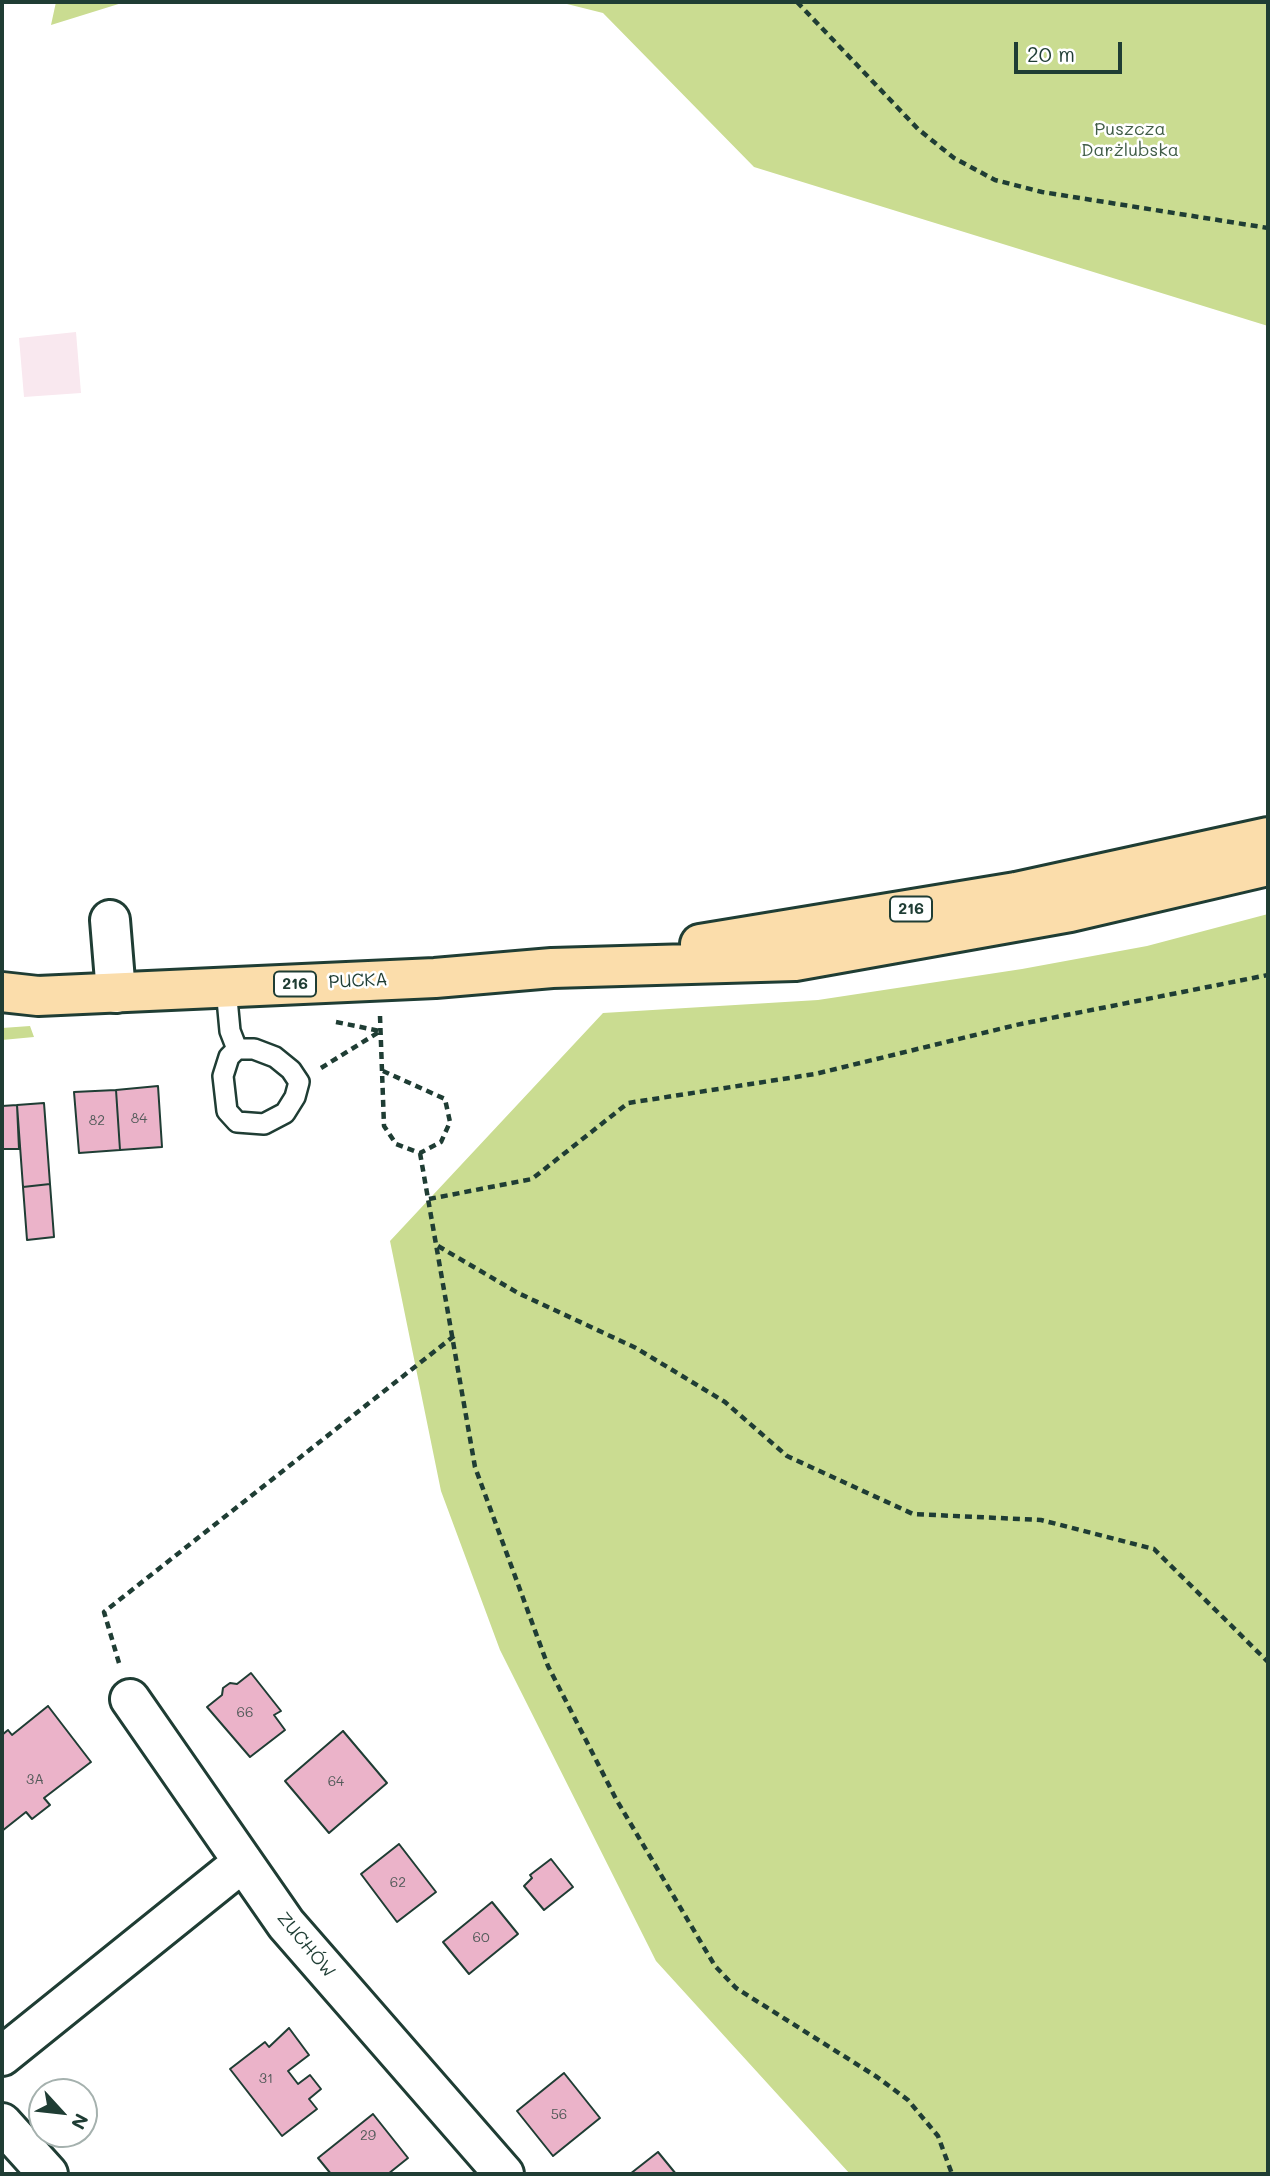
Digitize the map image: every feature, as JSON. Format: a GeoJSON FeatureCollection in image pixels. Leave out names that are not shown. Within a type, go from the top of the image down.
{"type":"FeatureCollection","features":[{"type":"Feature","properties":{"kind":"main road","name":"216"},"geometry":{"type":"LineString","coordinates":[[552,968],[1016,892],[1268,837]]}},
{"type":"Feature","properties":{"kind":"main road","name":"216"},"geometry":{"type":"LineString","coordinates":[[552,968],[795,961],[1070,912],[1268,866]]}},
{"type":"Feature","properties":{"kind":"main road","name":"PUCKA"},"geometry":{"type":"LineString","coordinates":[[2,1006],[20,994],[116,993],[435,978],[552,968]]}},
{"type":"Feature","properties":{"kind":"street"},"geometry":{"type":"LineString","coordinates":[[110,920],[116,993]]}},
{"type":"Feature","properties":{"kind":"street","name":"ZUCHÓW"},"geometry":{"type":"LineString","coordinates":[[130,1699],[286,1924],[505,2174]]}},
{"type":"Feature","properties":{"kind":"street"},"geometry":{"type":"LineString","coordinates":[[2,2056],[243,1862]]}},
{"type":"Feature","properties":{"kind":"street"},"geometry":{"type":"LineString","coordinates":[[2,2123],[48,2174]]}},
{"type":"Feature","properties":{"kind":"lane"},"geometry":{"type":"LineString","coordinates":[[226,988],[230,1031],[237,1049]]}},
{"type":"Feature","properties":{"kind":"lane"},"geometry":{"type":"LineString","coordinates":[[237,1049],[254,1049],[275,1057],[291,1070],[299,1082],[285,1113],[264,1124],[237,1122],[227,1111],[223,1097],[223,1076],[229,1057],[237,1049]]}},
{"type":"Feature","properties":{"kind":"path"},"geometry":{"type":"LineString","coordinates":[[797,2],[918,129],[954,158],[995,180],[1042,192],[1268,228]]}},
{"type":"Feature","properties":{"kind":"path"},"geometry":{"type":"LineString","coordinates":[[429,1199],[532,1179],[628,1103],[815,1074],[1016,1025],[1268,975]]}},
{"type":"Feature","properties":{"kind":"path"},"geometry":{"type":"LineString","coordinates":[[299,1082],[380,1031],[384,1126],[396,1144],[420,1153],[441,1142],[450,1122],[445,1098],[383,1071]]}},
{"type":"Feature","properties":{"kind":"path"},"geometry":{"type":"LineString","coordinates":[[420,1153],[475,1466],[548,1666],[616,1799],[715,1966],[736,1988],[877,2077],[908,2100],[938,2136],[952,2174]]}},
{"type":"Feature","properties":{"kind":"path"},"geometry":{"type":"LineString","coordinates":[[438,1245],[518,1293],[636,1348],[725,1402],[787,1456],[913,1514],[1041,1520],[1154,1549],[1268,1662]]}},
{"type":"Feature","properties":{"kind":"path"},"geometry":{"type":"LineString","coordinates":[[130,1699],[104,1612],[454,1335]]}},
{"type":"Feature","properties":{"kind":"shaded area"},"geometry":{"type":"Polygon","coordinates":[[[76,332],[81,393],[24,397],[19,338],[76,332]]]}},
{"type":"Feature","properties":{"kind":"green space"},"geometry":{"type":"Polygon","coordinates":[[[56,2],[125,2],[51,25],[56,2]]]}},
{"type":"Feature","properties":{"kind":"green space","name":"Puszcza Darżlubska"},"geometry":{"type":"Polygon","coordinates":[[[559,2],[1268,2],[1268,326],[754,167],[603,13],[559,2]]]}},
{"type":"Feature","properties":{"kind":"green space"},"geometry":{"type":"Polygon","coordinates":[[[1268,914],[1268,2174],[850,2174],[656,1961],[500,1650],[441,1491],[390,1241],[603,1013],[818,1000],[1022,969],[1147,946],[1268,914]]]}},
{"type":"Feature","properties":{"kind":"green space"},"geometry":{"type":"Polygon","coordinates":[[[30,1026],[34,1037],[2,1040],[2,1028],[30,1026]]]}},
{"type":"Feature","properties":{"kind":"building"},"geometry":{"type":"Polygon","coordinates":[[[158,1086],[162,1147],[120,1150],[116,1090],[158,1086]]]}},
{"type":"Feature","properties":{"kind":"building"},"geometry":{"type":"Polygon","coordinates":[[[116,1090],[120,1150],[79,1153],[74,1092],[116,1090]]]}},
{"type":"Feature","properties":{"kind":"building"},"geometry":{"type":"Polygon","coordinates":[[[44,1103],[50,1184],[23,1187],[17,1105],[44,1103]]]}},
{"type":"Feature","properties":{"kind":"building"},"geometry":{"type":"Polygon","coordinates":[[[17,1105],[19,1149],[2,1149],[2,1106],[17,1105]]]}},
{"type":"Feature","properties":{"kind":"building"},"geometry":{"type":"Polygon","coordinates":[[[50,1184],[54,1237],[27,1240],[23,1187],[50,1184]]]}},
{"type":"Feature","properties":{"kind":"building"},"geometry":{"type":"Polygon","coordinates":[[[251,1673],[281,1711],[274,1715],[285,1730],[250,1757],[207,1707],[222,1695],[223,1688],[230,1683],[237,1684],[251,1673]]]}},
{"type":"Feature","properties":{"kind":"building"},"geometry":{"type":"Polygon","coordinates":[[[48,1706],[91,1762],[44,1798],[50,1805],[32,1819],[26,1812],[2,1831],[2,1735],[8,1730],[12,1735],[48,1706]]]}},
{"type":"Feature","properties":{"kind":"building"},"geometry":{"type":"Polygon","coordinates":[[[343,1731],[387,1783],[329,1833],[285,1781],[343,1731]]]}},
{"type":"Feature","properties":{"kind":"building"},"geometry":{"type":"Polygon","coordinates":[[[399,1844],[436,1892],[397,1922],[361,1874],[399,1844]]]}},
{"type":"Feature","properties":{"kind":"building"},"geometry":{"type":"Polygon","coordinates":[[[551,1859],[573,1887],[544,1910],[524,1886],[532,1878],[530,1875],[551,1859]]]}},
{"type":"Feature","properties":{"kind":"building"},"geometry":{"type":"Polygon","coordinates":[[[492,1902],[518,1934],[469,1974],[443,1942],[492,1902]]]}},
{"type":"Feature","properties":{"kind":"building"},"geometry":{"type":"Polygon","coordinates":[[[289,2028],[309,2055],[288,2071],[298,2084],[310,2075],[321,2089],[309,2099],[317,2109],[282,2136],[230,2069],[265,2042],[269,2047],[289,2028]]]}},
{"type":"Feature","properties":{"kind":"building"},"geometry":{"type":"Polygon","coordinates":[[[564,2073],[600,2118],[553,2156],[517,2111],[564,2073]]]}},
{"type":"Feature","properties":{"kind":"building"},"geometry":{"type":"Polygon","coordinates":[[[373,2114],[408,2158],[388,2174],[331,2174],[318,2158],[373,2114]]]}},
{"type":"Feature","properties":{"kind":"building"},"geometry":{"type":"Polygon","coordinates":[[[658,2152],[676,2174],[630,2174],[658,2152]]]}}]}
